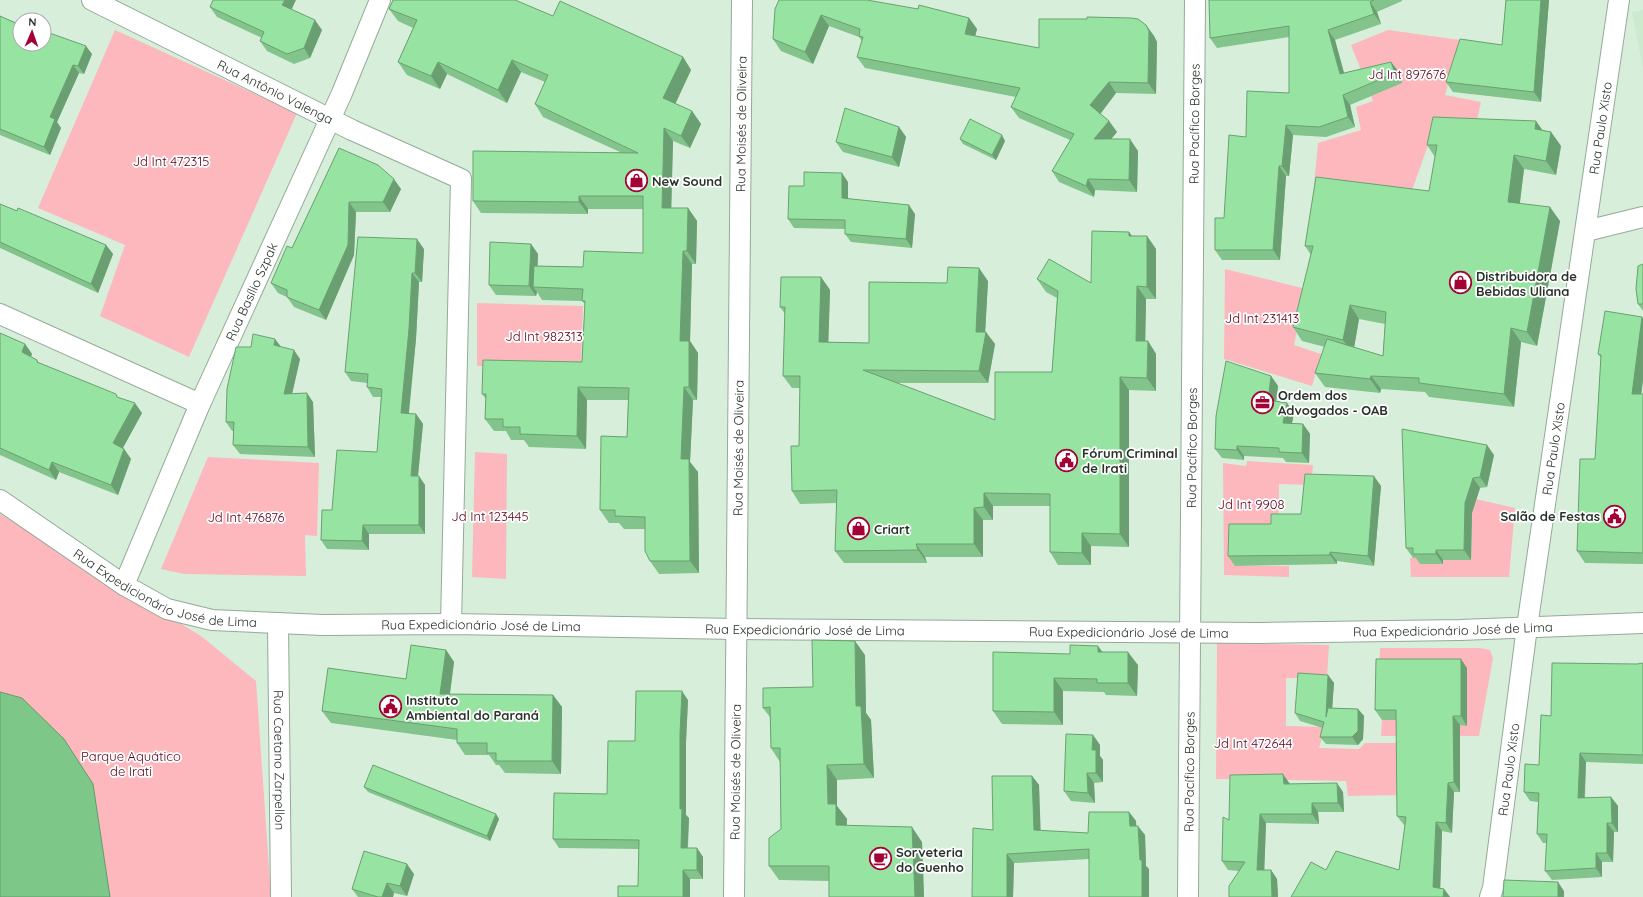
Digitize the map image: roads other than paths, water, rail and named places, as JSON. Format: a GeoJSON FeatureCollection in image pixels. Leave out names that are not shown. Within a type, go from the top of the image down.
{"type":"FeatureCollection","features":[{"type":"Feature","properties":{"kind":"street","name":"Rua Antônio Valenga"},"geometry":{"type":"LineString","coordinates":[[92,0],[330,119],[461,178],[451,624]]}},
{"type":"Feature","properties":{"kind":"street","name":"Rua Basílio Szpak"},"geometry":{"type":"LineString","coordinates":[[124,585],[200,404],[330,119],[380,0]]}},
{"type":"Feature","properties":{"kind":"street","name":"Rua Moisés de Oliveira"},"geometry":{"type":"LineString","coordinates":[[734,897],[742,0]]}},
{"type":"Feature","properties":{"kind":"street","name":"Rua Pacífico Borges"},"geometry":{"type":"LineString","coordinates":[[1188,897],[1195,0]]}},
{"type":"Feature","properties":{"kind":"street","name":"Rua Paulo Xisto"},"geometry":{"type":"LineString","coordinates":[[1490,897],[1493,888],[1528,627],[1619,0]]}},
{"type":"Feature","properties":{"kind":"street"},"geometry":{"type":"LineString","coordinates":[[1586,231],[1643,217]]}},
{"type":"Feature","properties":{"kind":"street"},"geometry":{"type":"LineString","coordinates":[[0,314],[200,404]]}},
{"type":"Feature","properties":{"kind":"street","name":"Rua Expedicionário José de Lima"},"geometry":{"type":"LineString","coordinates":[[0,500],[124,585],[167,609],[212,620],[278,623],[451,624],[737,629],[1276,633],[1643,623]]}},
{"type":"Feature","properties":{"kind":"street","name":"Rua Caetano Zarpellon"},"geometry":{"type":"LineString","coordinates":[[278,623],[281,897]]}},
{"type":"Feature","properties":{"kind":"place","name":"New Sound"},"geometry":{"type":"Point","coordinates":[636,181]}},
{"type":"Feature","properties":{"kind":"place","name":"Distribuidora de Bebidas Uliana"},"geometry":{"type":"Point","coordinates":[1461,283]}},
{"type":"Feature","properties":{"kind":"place","name":"Ordem dos Advogados - OAB"},"geometry":{"type":"Point","coordinates":[1262,402]}},
{"type":"Feature","properties":{"kind":"place","name":"Fórum Criminal de Irati"},"geometry":{"type":"Point","coordinates":[1066,460]}},
{"type":"Feature","properties":{"kind":"place","name":"Salão de Festas"},"geometry":{"type":"Point","coordinates":[1615,516]}},
{"type":"Feature","properties":{"kind":"place","name":"Criart"},"geometry":{"type":"Point","coordinates":[859,529]}},
{"type":"Feature","properties":{"kind":"place","name":"Instituto Ambiental do Paraná"},"geometry":{"type":"Point","coordinates":[391,707]}},
{"type":"Feature","properties":{"kind":"place","name":"Sorveteria do Guenho"},"geometry":{"type":"Point","coordinates":[881,859]}},
{"type":"Feature","properties":{"kind":"park label","name":"Jd Int 897676"},"geometry":{"type":"Point","coordinates":[1407,74]}},
{"type":"Feature","properties":{"kind":"park label","name":"Jd Int 472315"},"geometry":{"type":"Point","coordinates":[171,161]}},
{"type":"Feature","properties":{"kind":"park label","name":"Jd Int 231413"},"geometry":{"type":"Point","coordinates":[1262,318]}},
{"type":"Feature","properties":{"kind":"park label","name":"Jd Int 982313"},"geometry":{"type":"Point","coordinates":[544,336]}},
{"type":"Feature","properties":{"kind":"park label","name":"Jd Int 9908"},"geometry":{"type":"Point","coordinates":[1251,504]}},
{"type":"Feature","properties":{"kind":"park label","name":"Jd Int 123445"},"geometry":{"type":"Point","coordinates":[490,516]}},
{"type":"Feature","properties":{"kind":"park label","name":"Jd Int 476876"},"geometry":{"type":"Point","coordinates":[246,517]}},
{"type":"Feature","properties":{"kind":"park label","name":"Jd Int 472644"},"geometry":{"type":"Point","coordinates":[1253,743]}},
{"type":"Feature","properties":{"kind":"park label","name":"Parque Aquático de Irati"},"geometry":{"type":"Point","coordinates":[131,764]}}]}
